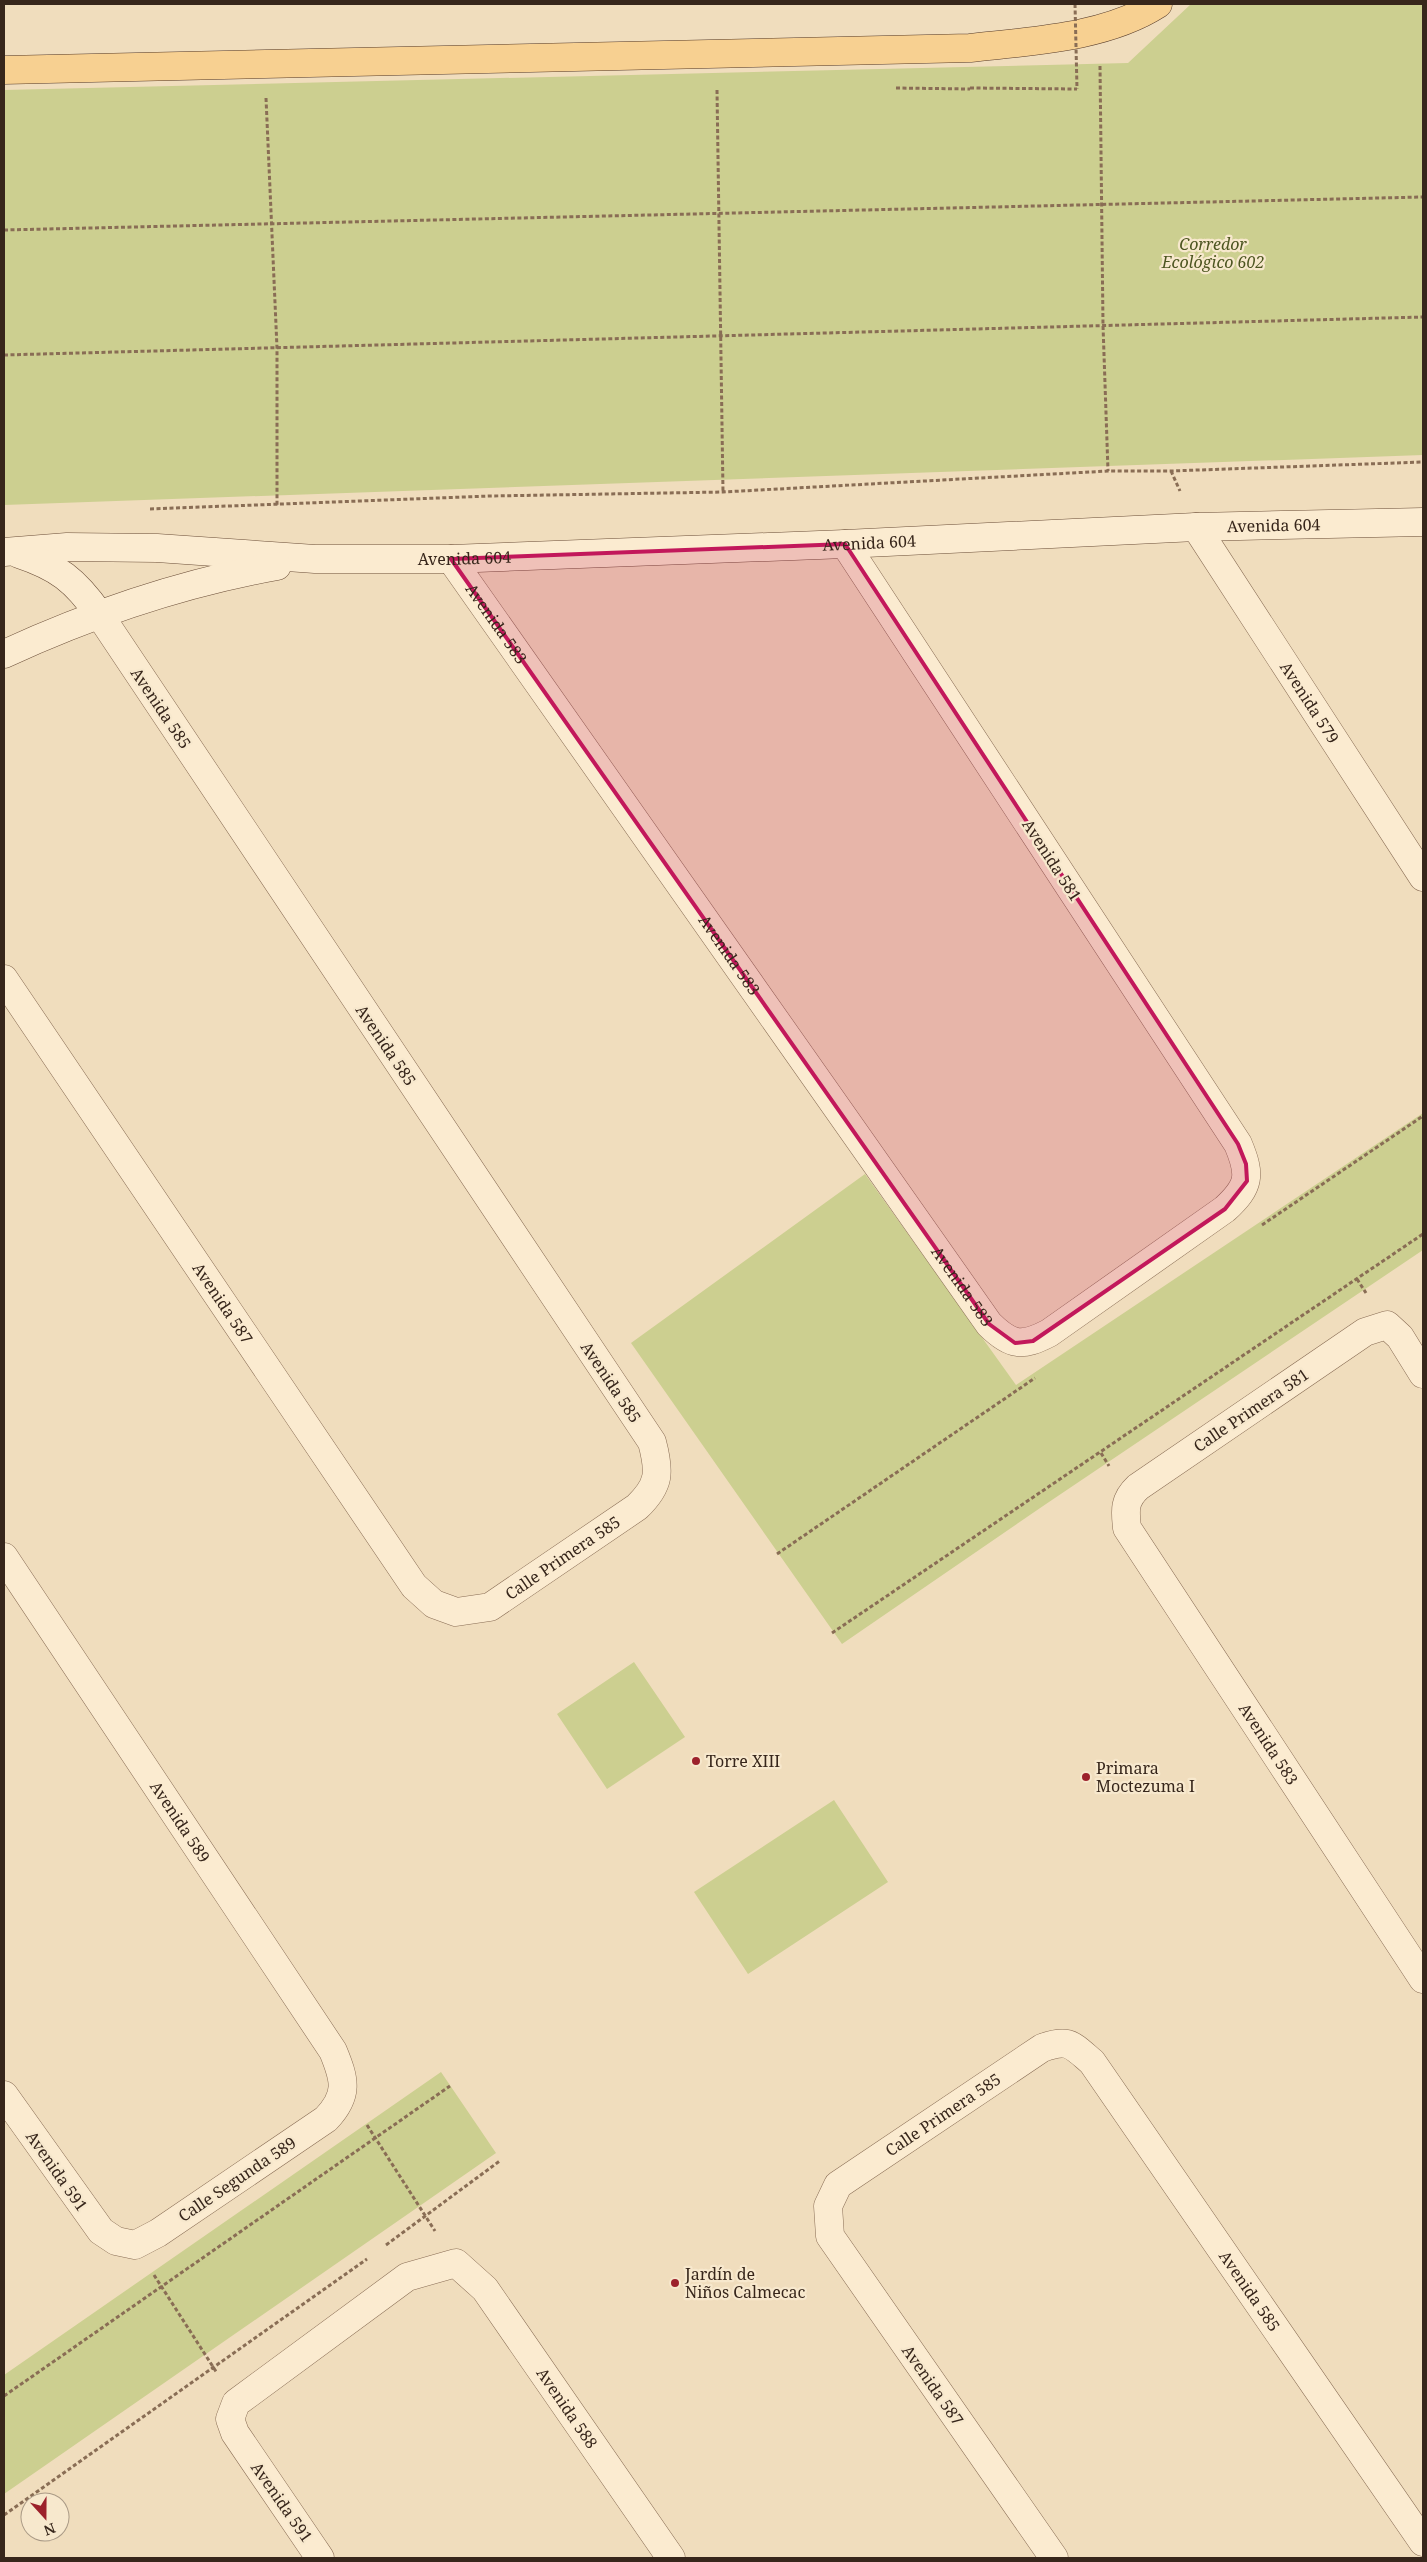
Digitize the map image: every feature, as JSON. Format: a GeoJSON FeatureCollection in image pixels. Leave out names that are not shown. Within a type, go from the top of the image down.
{"type":"FeatureCollection","features":[{"type":"Feature","properties":{"kind":"main road"},"geometry":{"type":"LineString","coordinates":[[4,70],[970,48],[1060,38],[1131,18],[1158,4]]}},
{"type":"Feature","properties":{"kind":"street","name":"Avenida 604"},"geometry":{"type":"LineString","coordinates":[[6,551],[67,547],[157,548],[316,559],[451,559],[845,544],[1196,527],[1423,522]]}},
{"type":"Feature","properties":{"kind":"street","name":"Avenida 579"},"geometry":{"type":"LineString","coordinates":[[1196,527],[1423,877]]}},
{"type":"Feature","properties":{"kind":"street","name":"Avenida 581"},"geometry":{"type":"LineString","coordinates":[[845,544],[1238,1144],[1246,1164],[1247,1181],[1238,1197],[1225,1209],[1049,1333],[1033,1342],[1015,1343]]}},
{"type":"Feature","properties":{"kind":"street","name":"Avenida 585"},"geometry":{"type":"LineString","coordinates":[[6,551],[52,566],[67,576],[79,587],[99,614],[652,1442],[658,1463],[656,1482]]}},
{"type":"Feature","properties":{"kind":"street","name":"Avenida 604"},"geometry":{"type":"LineString","coordinates":[[4,654],[99,614],[190,586],[252,570],[316,559]]}},
{"type":"Feature","properties":{"kind":"street","name":"Avenida 583"},"geometry":{"type":"LineString","coordinates":[[451,559],[989,1324],[1001,1336],[1015,1343]]}},
{"type":"Feature","properties":{"kind":"street","name":"Avenida 587"},"geometry":{"type":"LineString","coordinates":[[4,979],[414,1586],[434,1604],[456,1612]]}},
{"type":"Feature","properties":{"kind":"street","name":"Calle Primera 581"},"geometry":{"type":"LineString","coordinates":[[1125,1506],[1128,1496],[1138,1487],[1366,1332],[1387,1326],[1400,1337],[1423,1374]]}},
{"type":"Feature","properties":{"kind":"street","name":"Calle Primera 585"},"geometry":{"type":"LineString","coordinates":[[456,1612],[490,1607],[637,1507],[649,1496],[656,1482]]}},
{"type":"Feature","properties":{"kind":"street","name":"Avenida 583"},"geometry":{"type":"LineString","coordinates":[[1125,1506],[1127,1528],[1423,1979]]}},
{"type":"Feature","properties":{"kind":"street","name":"Avenida 589"},"geometry":{"type":"LineString","coordinates":[[7,1569],[333,2052],[342,2072],[344,2091]]}},
{"type":"Feature","properties":{"kind":"street","name":"Calle Primera 585"},"geometry":{"type":"LineString","coordinates":[[828,2206],[838,2185],[1042,2048],[1059,2041],[1072,2046]]}},
{"type":"Feature","properties":{"kind":"street","name":"Avenida 585"},"geometry":{"type":"LineString","coordinates":[[1072,2046],[1092,2062],[1423,2542]]}},
{"type":"Feature","properties":{"kind":"street","name":"Calle Segunda 589"},"geometry":{"type":"LineString","coordinates":[[125,2243],[158,2232],[326,2119],[338,2107],[344,2091]]}},
{"type":"Feature","properties":{"kind":"street","name":"Avenida 591"},"geometry":{"type":"LineString","coordinates":[[4,2095],[100,2231],[125,2243]]}},
{"type":"Feature","properties":{"kind":"street","name":"Avenida 587"},"geometry":{"type":"LineString","coordinates":[[828,2206],[830,2236],[1054,2558]]}},
{"type":"Feature","properties":{"kind":"street"},"geometry":{"type":"LineString","coordinates":[[233,2411],[407,2278],[456,2263]]}},
{"type":"Feature","properties":{"kind":"street","name":"Avenida 588"},"geometry":{"type":"LineString","coordinates":[[456,2263],[485,2289],[671,2558]]}},
{"type":"Feature","properties":{"kind":"street","name":"Avenida 591"},"geometry":{"type":"LineString","coordinates":[[233,2411],[235,2432],[320,2558]]}},
{"type":"Feature","properties":{"kind":"path"},"geometry":{"type":"LineString","coordinates":[[988,90],[1078,89],[1075,4]]}},
{"type":"Feature","properties":{"kind":"path"},"geometry":{"type":"LineString","coordinates":[[1100,27],[1103,325],[1108,471]]}},
{"type":"Feature","properties":{"kind":"path"},"geometry":{"type":"LineString","coordinates":[[266,63],[277,348],[276,505]]}},
{"type":"Feature","properties":{"kind":"path"},"geometry":{"type":"LineString","coordinates":[[717,87],[724,492]]}},
{"type":"Feature","properties":{"kind":"path"},"geometry":{"type":"LineString","coordinates":[[4,230],[1423,198]]}},
{"type":"Feature","properties":{"kind":"path"},"geometry":{"type":"LineString","coordinates":[[4,355],[1423,317]]}},
{"type":"Feature","properties":{"kind":"path"},"geometry":{"type":"LineString","coordinates":[[141,510],[491,496],[724,492],[1108,471],[1171,472],[1423,462]]}},
{"type":"Feature","properties":{"kind":"path"},"geometry":{"type":"LineString","coordinates":[[832,1633],[1423,1234]]}},
{"type":"Feature","properties":{"kind":"path"},"geometry":{"type":"LineString","coordinates":[[4,2396],[450,2086]]}},
{"type":"Feature","properties":{"kind":"path"},"geometry":{"type":"LineString","coordinates":[[344,2091],[456,2263]]}},
{"type":"Feature","properties":{"kind":"path"},"geometry":{"type":"LineString","coordinates":[[385,2246],[501,2160]]}},
{"type":"Feature","properties":{"kind":"path"},"geometry":{"type":"LineString","coordinates":[[125,2243],[161,2287],[213,2367],[233,2411]]}},
{"type":"Feature","properties":{"kind":"path"},"geometry":{"type":"LineString","coordinates":[[4,2515],[369,2258]]}},
{"type":"Feature","properties":{"kind":"highlighted area"},"geometry":{"type":"Polygon","coordinates":[[[845,544],[1238,1144],[1246,1164],[1247,1181],[1225,1209],[1033,1341],[1015,1343],[989,1324],[451,559],[845,544]]]}},
{"type":"Feature","properties":{"kind":"green space","name":"Corredor Ecológico 602"},"geometry":{"type":"Polygon","coordinates":[[[1191,4],[1423,4],[1423,455],[4,505],[4,90],[1128,63],[1191,4]]]}},
{"type":"Feature","properties":{"kind":"green space"},"geometry":{"type":"Polygon","coordinates":[[[1423,1113],[1423,1250],[842,1644],[631,1343],[865,1174],[1016,1385],[1423,1113]]]}},
{"type":"Feature","properties":{"kind":"green space"},"geometry":{"type":"Polygon","coordinates":[[[634,1662],[685,1737],[607,1789],[557,1714],[634,1662]]]}},
{"type":"Feature","properties":{"kind":"green space"},"geometry":{"type":"Polygon","coordinates":[[[834,1800],[888,1882],[748,1974],[694,1892],[834,1800]]]}},
{"type":"Feature","properties":{"kind":"green space"},"geometry":{"type":"Polygon","coordinates":[[[441,2072],[496,2153],[4,2494],[4,2375],[441,2072]]]}},
{"type":"Feature","properties":{"kind":"place","name":"Torre XIII"},"geometry":{"type":"Point","coordinates":[696,1761]}},
{"type":"Feature","properties":{"kind":"place","name":"Primara Moctezuma I"},"geometry":{"type":"Point","coordinates":[1086,1777]}},
{"type":"Feature","properties":{"kind":"place","name":"Jardín de Niños Calmecac"},"geometry":{"type":"Point","coordinates":[675,2283]}}]}
